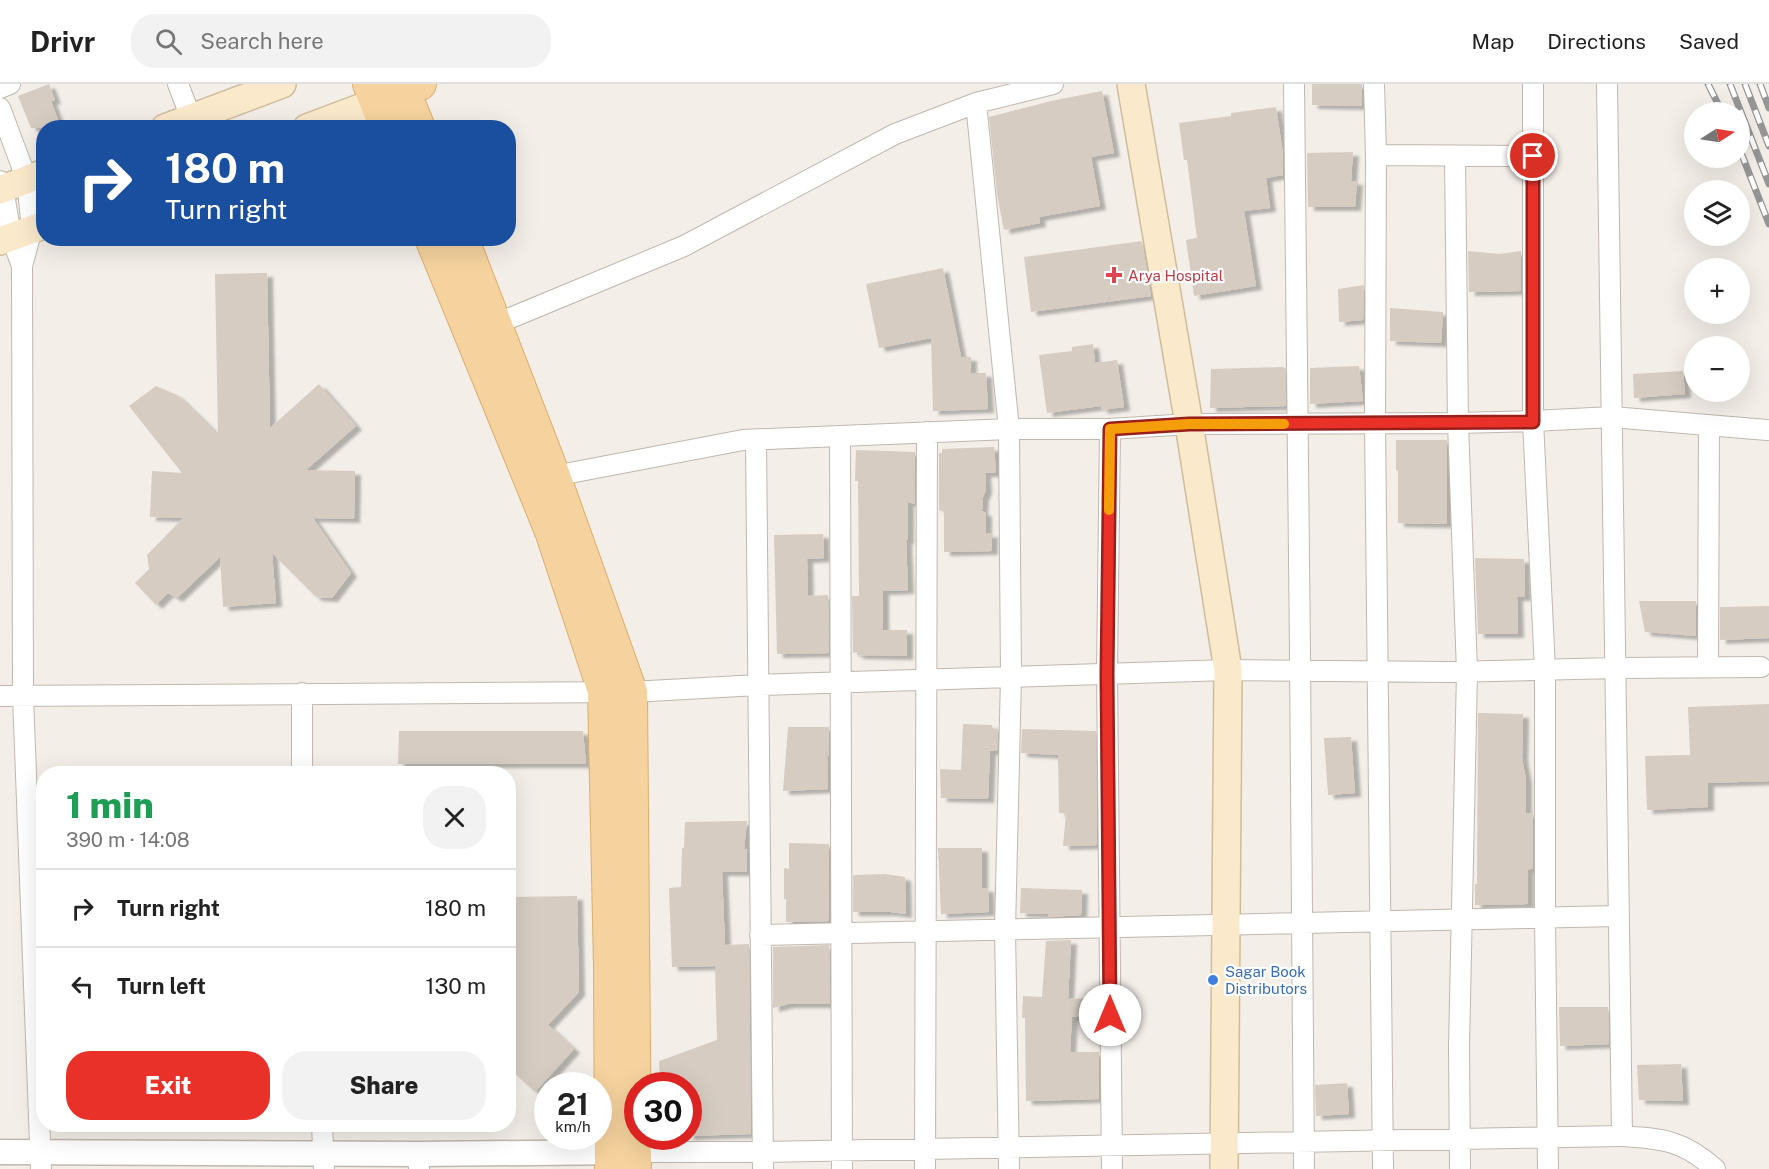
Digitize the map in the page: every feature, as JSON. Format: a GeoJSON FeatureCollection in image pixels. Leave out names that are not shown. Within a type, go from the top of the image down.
{"type":"FeatureCollection","features":[{"type":"Feature","properties":{"kind":"main road"},"geometry":{"type":"LineString","coordinates":[[186,120],[282,84]]}},
{"type":"Feature","properties":{"kind":"main road"},"geometry":{"type":"LineString","coordinates":[[1131,84],[1228,670],[1224,1156]]}},
{"type":"Feature","properties":{"kind":"main road"},"geometry":{"type":"LineString","coordinates":[[329,120],[393,95],[413,120]]}},
{"type":"Feature","properties":{"kind":"main road"},"geometry":{"type":"LineString","coordinates":[[435,246],[543,480]]}},
{"type":"Feature","properties":{"kind":"main road"},"geometry":{"type":"LineString","coordinates":[[465,246],[496,324],[543,480],[617,692],[623,1160]]}},
{"type":"Feature","properties":{"kind":"street"},"geometry":{"type":"LineString","coordinates":[[0,88],[10,84]]}},
{"type":"Feature","properties":{"kind":"street"},"geometry":{"type":"LineString","coordinates":[[178,84],[191,118]]}},
{"type":"Feature","properties":{"kind":"street"},"geometry":{"type":"LineString","coordinates":[[496,324],[684,246],[895,134],[976,103],[1053,84]]}},
{"type":"Feature","properties":{"kind":"street"},"geometry":{"type":"LineString","coordinates":[[1294,84],[1299,424],[1304,1169]]}},
{"type":"Feature","properties":{"kind":"street"},"geometry":{"type":"LineString","coordinates":[[1374,84],[1375,424],[1383,1169]]}},
{"type":"Feature","properties":{"kind":"street"},"geometry":{"type":"LineString","coordinates":[[1533,84],[1533,422],[1545,670],[1548,1169]]}},
{"type":"Feature","properties":{"kind":"street"},"geometry":{"type":"LineString","coordinates":[[1607,85],[1622,1136]]}},
{"type":"Feature","properties":{"kind":"street"},"geometry":{"type":"LineString","coordinates":[[976,103],[1009,429],[1011,677],[1005,930],[1009,1169]]}},
{"type":"Feature","properties":{"kind":"street"},"geometry":{"type":"LineString","coordinates":[[0,108],[15,182],[22,232],[23,696],[36,1032]]}},
{"type":"Feature","properties":{"kind":"street"},"geometry":{"type":"LineString","coordinates":[[1376,155],[1533,156]]}},
{"type":"Feature","properties":{"kind":"street"},"geometry":{"type":"LineString","coordinates":[[1455,156],[1458,423],[1467,672],[1459,1047],[1460,1169]]}},
{"type":"Feature","properties":{"kind":"street"},"geometry":{"type":"LineString","coordinates":[[543,480],[743,440],[927,432],[1110,429],[1189,424],[1533,422],[1612,417],[1767,430]]}},
{"type":"Feature","properties":{"kind":"street"},"geometry":{"type":"LineString","coordinates":[[1708,667],[1709,425]]}},
{"type":"Feature","properties":{"kind":"street"},"geometry":{"type":"LineString","coordinates":[[1110,429],[1107,674],[1112,1169]]}},
{"type":"Feature","properties":{"kind":"street"},"geometry":{"type":"LineString","coordinates":[[925,1169],[927,432]]}},
{"type":"Feature","properties":{"kind":"street"},"geometry":{"type":"LineString","coordinates":[[840,436],[842,1160]]}},
{"type":"Feature","properties":{"kind":"street"},"geometry":{"type":"LineString","coordinates":[[756,440],[763,1161]]}},
{"type":"Feature","properties":{"kind":"street"},"geometry":{"type":"LineString","coordinates":[[0,696],[617,692],[758,685],[1228,670],[1467,672],[1761,667]]}},
{"type":"Feature","properties":{"kind":"street"},"geometry":{"type":"LineString","coordinates":[[302,693],[303,766]]}},
{"type":"Feature","properties":{"kind":"street"},"geometry":{"type":"LineString","coordinates":[[760,935],[1618,915]]}},
{"type":"Feature","properties":{"kind":"street"},"geometry":{"type":"LineString","coordinates":[[40,1132],[41,1161]]}},
{"type":"Feature","properties":{"kind":"street"},"geometry":{"type":"LineString","coordinates":[[322,1132],[324,1161]]}},
{"type":"Feature","properties":{"kind":"street"},"geometry":{"type":"LineString","coordinates":[[0,1152],[41,1161],[763,1161],[842,1160],[925,1149],[1112,1146],[1224,1156],[1303,1142],[1622,1136],[1676,1143],[1702,1157],[1715,1169]]}},
{"type":"Feature","properties":{"kind":"building"},"geometry":{"type":"Polygon","coordinates":[[[49,84],[55,100],[51,101],[58,120],[36,120],[36,128],[31,128],[18,96],[49,84]]]}},
{"type":"Feature","properties":{"kind":"building"},"geometry":{"type":"Polygon","coordinates":[[[1312,84],[1362,84],[1362,106],[1312,105],[1312,84]]]}},
{"type":"Feature","properties":{"kind":"building"},"geometry":{"type":"Polygon","coordinates":[[[1102,91],[1114,153],[1091,157],[1100,206],[1039,217],[1040,223],[1004,230],[997,194],[989,117],[1102,91]]]}},
{"type":"Feature","properties":{"kind":"building"},"geometry":{"type":"Polygon","coordinates":[[[1276,107],[1283,154],[1283,175],[1266,178],[1270,208],[1244,211],[1256,286],[1194,296],[1186,240],[1197,238],[1187,160],[1184,160],[1179,123],[1276,107]]]}},
{"type":"Feature","properties":{"kind":"building"},"geometry":{"type":"Polygon","coordinates":[[[1353,152],[1351,181],[1357,181],[1355,207],[1308,207],[1307,153],[1353,152]]]}},
{"type":"Feature","properties":{"kind":"building"},"geometry":{"type":"Polygon","coordinates":[[[1142,241],[1151,296],[1031,312],[1024,257],[1142,241]]]}},
{"type":"Feature","properties":{"kind":"building"},"geometry":{"type":"Polygon","coordinates":[[[1468,251],[1499,254],[1521,251],[1521,291],[1469,292],[1468,251]]]}},
{"type":"Feature","properties":{"kind":"building"},"geometry":{"type":"Polygon","coordinates":[[[943,268],[961,357],[971,357],[971,373],[986,373],[988,409],[933,411],[931,338],[879,348],[866,284],[943,268]]]}},
{"type":"Feature","properties":{"kind":"building"},"geometry":{"type":"Polygon","coordinates":[[[267,273],[270,428],[319,384],[356,426],[306,470],[355,471],[354,519],[313,518],[351,573],[332,598],[316,597],[272,553],[276,603],[223,607],[220,557],[177,598],[168,593],[156,605],[135,583],[149,569],[147,555],[183,518],[150,517],[152,471],[182,473],[129,406],[156,386],[177,395],[218,435],[215,274],[267,273]]]}},
{"type":"Feature","properties":{"kind":"building"},"geometry":{"type":"Polygon","coordinates":[[[1364,285],[1363,320],[1339,322],[1338,289],[1364,285]]]}},
{"type":"Feature","properties":{"kind":"building"},"geometry":{"type":"Polygon","coordinates":[[[1390,308],[1443,312],[1441,343],[1390,341],[1390,308]]]}},
{"type":"Feature","properties":{"kind":"building"},"geometry":{"type":"Polygon","coordinates":[[[1093,344],[1095,363],[1117,360],[1124,407],[1102,410],[1101,406],[1047,413],[1039,355],[1072,351],[1072,347],[1093,344]]]}},
{"type":"Feature","properties":{"kind":"building"},"geometry":{"type":"Polygon","coordinates":[[[1359,366],[1363,401],[1310,404],[1310,368],[1359,366]]]}},
{"type":"Feature","properties":{"kind":"building"},"geometry":{"type":"Polygon","coordinates":[[[1284,367],[1286,369],[1286,406],[1210,408],[1211,369],[1284,367]]]}},
{"type":"Feature","properties":{"kind":"building"},"geometry":{"type":"Polygon","coordinates":[[[1683,371],[1684,394],[1634,398],[1633,374],[1683,371]]]}},
{"type":"Feature","properties":{"kind":"building"},"geometry":{"type":"Polygon","coordinates":[[[1396,440],[1447,440],[1447,524],[1398,523],[1396,440]]]}},
{"type":"Feature","properties":{"kind":"building"},"geometry":{"type":"Polygon","coordinates":[[[994,447],[996,473],[985,473],[986,490],[982,511],[986,513],[986,534],[992,533],[992,551],[944,552],[944,512],[939,510],[939,453],[942,453],[942,449],[994,447]]]}},
{"type":"Feature","properties":{"kind":"building"},"geometry":{"type":"Polygon","coordinates":[[[856,450],[915,452],[915,504],[908,502],[908,540],[906,540],[908,590],[883,591],[883,630],[907,630],[907,656],[853,653],[852,596],[859,596],[856,450]]]}},
{"type":"Feature","properties":{"kind":"building"},"geometry":{"type":"Polygon","coordinates":[[[823,534],[824,558],[807,559],[808,596],[828,595],[829,653],[777,654],[774,535],[823,534]]]}},
{"type":"Feature","properties":{"kind":"building"},"geometry":{"type":"Polygon","coordinates":[[[1475,558],[1524,559],[1525,597],[1517,597],[1518,634],[1478,634],[1475,558]]]}},
{"type":"Feature","properties":{"kind":"building"},"geometry":{"type":"Polygon","coordinates":[[[1639,601],[1696,601],[1696,636],[1645,632],[1639,601]]]}},
{"type":"Feature","properties":{"kind":"building"},"geometry":{"type":"Polygon","coordinates":[[[1769,606],[1769,638],[1720,640],[1720,607],[1769,606]]]}},
{"type":"Feature","properties":{"kind":"building"},"geometry":{"type":"Polygon","coordinates":[[[1769,704],[1769,781],[1708,783],[1708,807],[1647,810],[1645,756],[1690,755],[1688,707],[1769,704]]]}},
{"type":"Feature","properties":{"kind":"building"},"geometry":{"type":"Polygon","coordinates":[[[1478,713],[1523,714],[1522,758],[1526,780],[1526,813],[1533,813],[1533,868],[1528,870],[1528,904],[1475,905],[1478,713]]]}},
{"type":"Feature","properties":{"kind":"building"},"geometry":{"type":"Polygon","coordinates":[[[963,724],[992,725],[992,728],[998,729],[997,751],[990,751],[988,799],[941,798],[940,769],[961,770],[963,724]]]}},
{"type":"Feature","properties":{"kind":"building"},"geometry":{"type":"Polygon","coordinates":[[[788,727],[829,727],[828,789],[783,791],[788,727]]]}},
{"type":"Feature","properties":{"kind":"building"},"geometry":{"type":"Polygon","coordinates":[[[1022,729],[1096,731],[1097,845],[1063,846],[1066,813],[1059,813],[1058,755],[1021,753],[1022,729]]]}},
{"type":"Feature","properties":{"kind":"building"},"geometry":{"type":"Polygon","coordinates":[[[399,731],[583,731],[586,764],[398,764],[399,731]]]}},
{"type":"Feature","properties":{"kind":"building"},"geometry":{"type":"Polygon","coordinates":[[[1351,737],[1355,793],[1328,795],[1324,738],[1351,737]]]}},
{"type":"Feature","properties":{"kind":"building"},"geometry":{"type":"Polygon","coordinates":[[[747,821],[744,849],[747,849],[747,872],[722,872],[725,945],[749,944],[751,1134],[702,1136],[702,1072],[659,1072],[659,1061],[717,1040],[715,966],[672,967],[669,888],[681,887],[685,822],[747,821]]]}},
{"type":"Feature","properties":{"kind":"building"},"geometry":{"type":"Polygon","coordinates":[[[789,843],[829,844],[829,921],[786,922],[784,868],[789,869],[789,843]]]}},
{"type":"Feature","properties":{"kind":"building"},"geometry":{"type":"Polygon","coordinates":[[[938,848],[982,848],[982,888],[988,888],[989,912],[941,914],[938,848]]]}},
{"type":"Feature","properties":{"kind":"building"},"geometry":{"type":"Polygon","coordinates":[[[885,874],[905,877],[906,914],[853,912],[853,875],[885,874]]]}},
{"type":"Feature","properties":{"kind":"building"},"geometry":{"type":"Polygon","coordinates":[[[1021,888],[1082,890],[1081,915],[1048,917],[1048,914],[1020,913],[1021,888]]]}},
{"type":"Feature","properties":{"kind":"building"},"geometry":{"type":"Polygon","coordinates":[[[577,896],[579,992],[548,1025],[574,1049],[553,1072],[534,1072],[534,1091],[516,1074],[516,897],[577,896]]]}},
{"type":"Feature","properties":{"kind":"building"},"geometry":{"type":"Polygon","coordinates":[[[1071,940],[1068,999],[1098,998],[1098,1016],[1072,1017],[1070,1052],[1099,1052],[1099,1099],[1026,1101],[1023,996],[1042,997],[1046,941],[1071,940]]]}},
{"type":"Feature","properties":{"kind":"building"},"geometry":{"type":"Polygon","coordinates":[[[829,945],[830,1004],[788,1004],[773,1008],[773,947],[829,945]]]}},
{"type":"Feature","properties":{"kind":"building"},"geometry":{"type":"Polygon","coordinates":[[[1559,1007],[1608,1007],[1609,1044],[1560,1046],[1559,1007]]]}},
{"type":"Feature","properties":{"kind":"building"},"geometry":{"type":"Polygon","coordinates":[[[1681,1064],[1683,1101],[1639,1100],[1637,1065],[1681,1064]]]}},
{"type":"Feature","properties":{"kind":"building"},"geometry":{"type":"Polygon","coordinates":[[[1347,1083],[1349,1114],[1316,1116],[1315,1085],[1347,1083]]]}},
{"type":"Feature","properties":{"kind":"railway"},"geometry":{"type":"LineString","coordinates":[[1708,84],[1717,102]]}},
{"type":"Feature","properties":{"kind":"railway"},"geometry":{"type":"LineString","coordinates":[[1730,84],[1769,184]]}},
{"type":"Feature","properties":{"kind":"railway"},"geometry":{"type":"LineString","coordinates":[[1745,84],[1769,146]]}},
{"type":"Feature","properties":{"kind":"railway"},"geometry":{"type":"LineString","coordinates":[[1760,84],[1769,108]]}},
{"type":"Feature","properties":{"kind":"railway"},"geometry":{"type":"LineString","coordinates":[[1747,168],[1769,224]]}},
{"type":"Feature","properties":{"kind":"slow traffic"},"geometry":{"type":"LineString","coordinates":[[1109,510],[1110,429],[1189,424],[1284,424]]}},
{"type":"Feature","properties":{"kind":"place","name":"Arya Hospital"},"geometry":{"type":"Point","coordinates":[1114,275]}},
{"type":"Feature","properties":{"kind":"place","name":"Sagar Book Distributors"},"geometry":{"type":"Point","coordinates":[1213,980]}},
{"type":"Feature","properties":{"kind":"route"},"geometry":{"type":"LineString","coordinates":[[1110,1015],[1107,674],[1110,429],[1189,424],[1533,422],[1533,156]]}}]}
